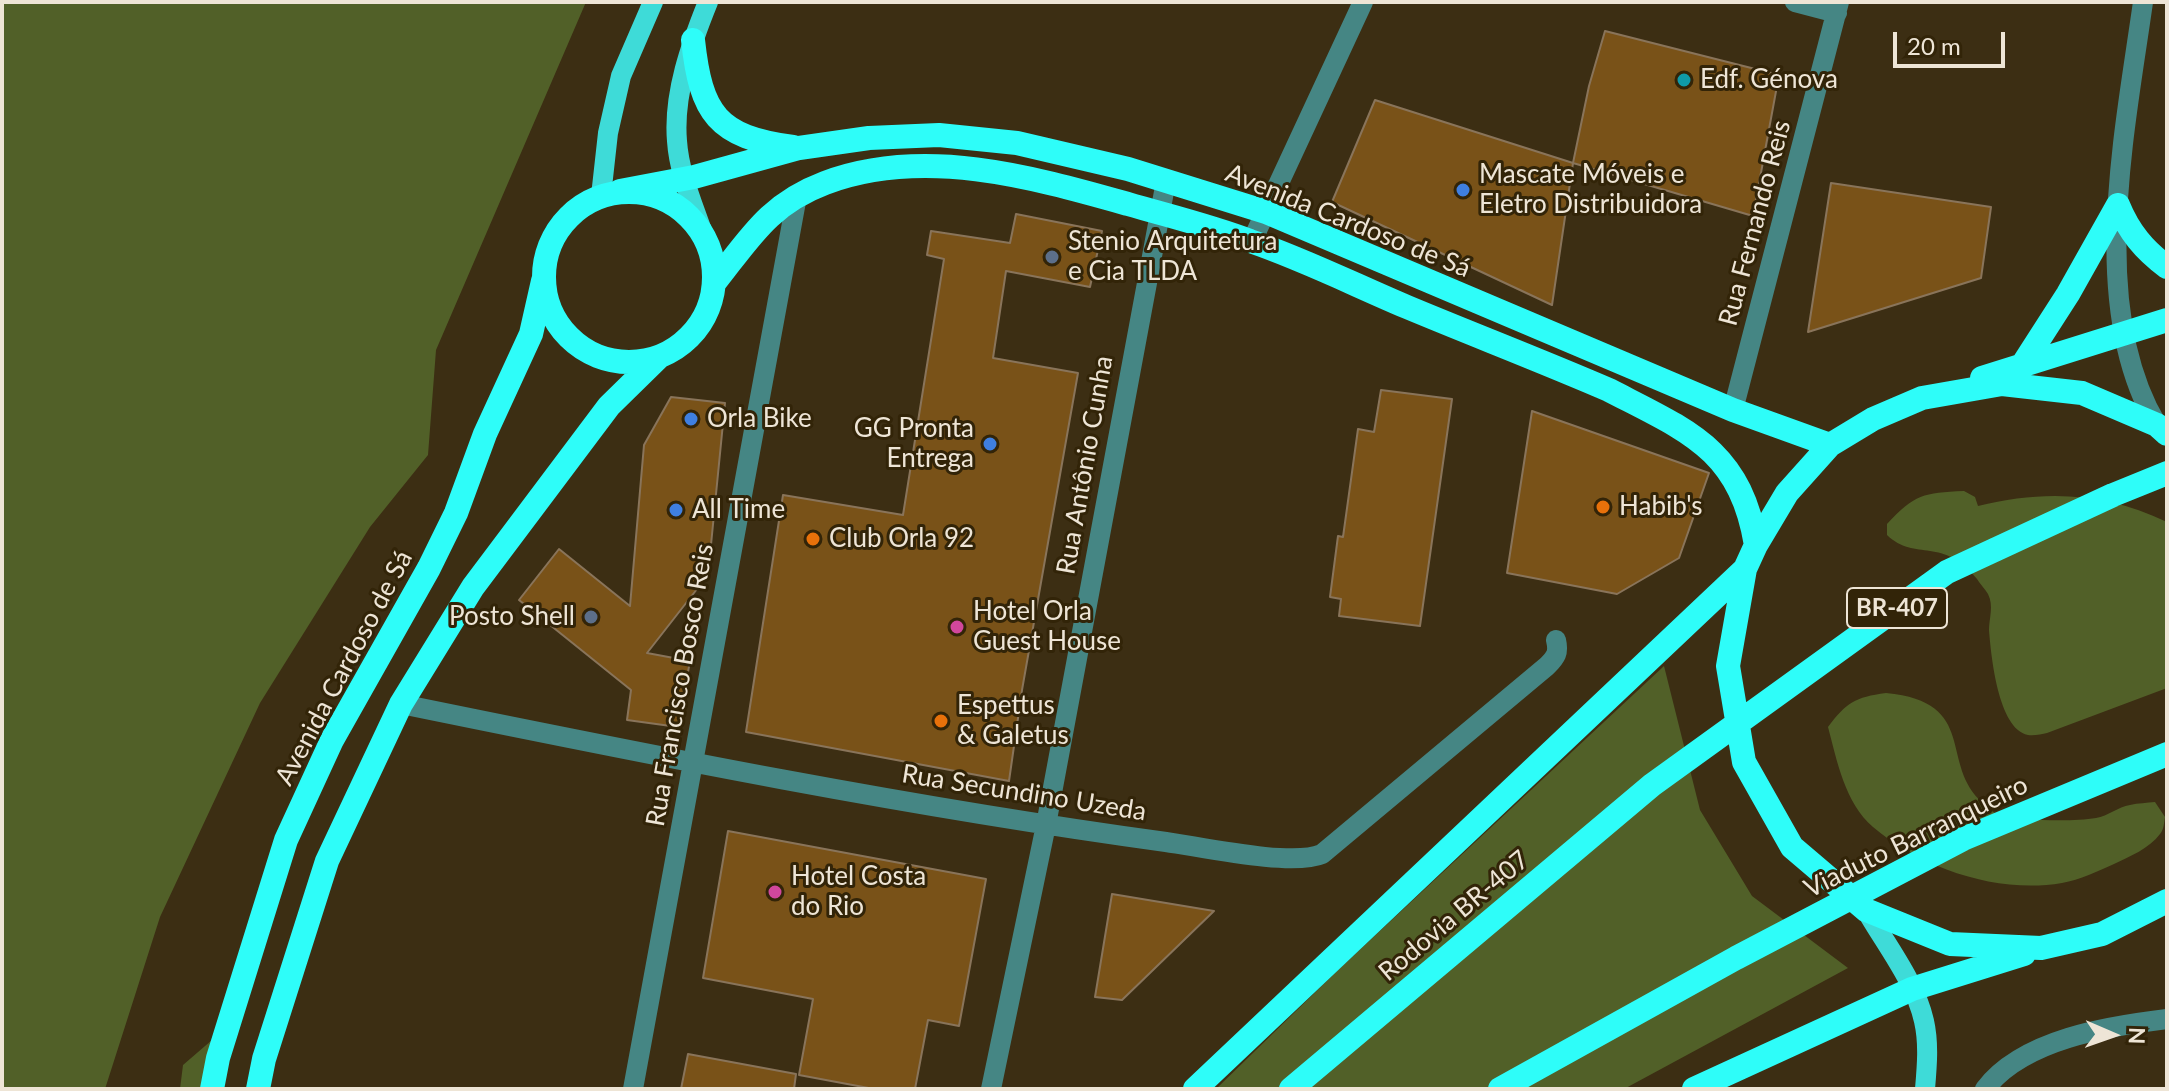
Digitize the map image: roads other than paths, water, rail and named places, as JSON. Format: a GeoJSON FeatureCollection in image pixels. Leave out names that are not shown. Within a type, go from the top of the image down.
{"type":"FeatureCollection","features":[{"type":"Feature","properties":{"kind":"highway"},"geometry":{"type":"LineString","coordinates":[[693,40],[699,82],[714,114],[743,137],[799,148]]}},
{"type":"Feature","properties":{"kind":"highway","name":"Avenida Cardoso de Sá"},"geometry":{"type":"LineString","coordinates":[[610,194],[799,148],[869,138],[939,135],[1017,143],[1166,181],[1266,212],[1733,410],[1830,445]]}},
{"type":"Feature","properties":{"kind":"highway","name":"Avenida Cardoso de Sá"},"geometry":{"type":"LineString","coordinates":[[715,282],[771,212],[825,183],[866,171],[899,166],[941,166],[987,171],[1068,187],[1252,241],[1609,390],[1660,416],[1705,444],[1724,463],[1741,490],[1756,545]]}},
{"type":"Feature","properties":{"kind":"highway"},"geometry":{"type":"LineString","coordinates":[[641,192],[666,200],[684,211],[702,231],[712,256],[715,282],[709,306],[698,328],[680,347],[658,358],[618,362],[605,360],[581,349],[561,330],[549,307],[543,281],[546,254],[558,229],[577,209],[610,194],[641,192]]}},
{"type":"Feature","properties":{"kind":"highway"},"geometry":{"type":"LineString","coordinates":[[2118,205],[2128,229],[2167,267]]}},
{"type":"Feature","properties":{"kind":"highway"},"geometry":{"type":"LineString","coordinates":[[2023,364],[2068,294],[2118,205]]}},
{"type":"Feature","properties":{"kind":"highway","name":"Avenida Cardoso de Sá"},"geometry":{"type":"LineString","coordinates":[[212,1089],[218,1058],[286,840],[332,740],[452,523],[485,434],[531,334],[543,281]]}},
{"type":"Feature","properties":{"kind":"highway"},"geometry":{"type":"LineString","coordinates":[[2041,948],[1950,944],[1866,910],[1792,847],[1744,762],[1728,666],[1745,569],[1787,493],[1830,445],[1873,419],[1922,398],[2167,320]]}},
{"type":"Feature","properties":{"kind":"highway"},"geometry":{"type":"LineString","coordinates":[[258,1089],[264,1059],[327,861],[401,704],[473,587],[527,514],[609,406],[658,358]]}},
{"type":"Feature","properties":{"kind":"highway"},"geometry":{"type":"LineString","coordinates":[[1922,398],[2002,384],[2082,393],[2162,430]]}},
{"type":"Feature","properties":{"kind":"highway","name":"Rodovia BR-407"},"geometry":{"type":"LineString","coordinates":[[1291,1089],[1652,785],[1947,572],[2167,473]]}},
{"type":"Feature","properties":{"kind":"highway"},"geometry":{"type":"LineString","coordinates":[[1195,1089],[1745,569]]}},
{"type":"Feature","properties":{"kind":"highway","name":"Viaduto Barranqueiro"},"geometry":{"type":"LineString","coordinates":[[1500,1089],[1736,958],[1963,839],[2167,754]]}},
{"type":"Feature","properties":{"kind":"highway"},"geometry":{"type":"LineString","coordinates":[[1694,1089],[1912,989],[2041,948],[2102,934],[2164,906]]}},
{"type":"Feature","properties":{"kind":"main road"},"geometry":{"type":"LineString","coordinates":[[610,194],[608,133],[621,76],[653,2]]}},
{"type":"Feature","properties":{"kind":"main road"},"geometry":{"type":"LineString","coordinates":[[702,231],[684,178],[676,140],[680,92],[693,40],[708,2]]}},
{"type":"Feature","properties":{"kind":"main road"},"geometry":{"type":"LineString","coordinates":[[1866,910],[1912,989],[1925,1031],[1925,1089]]}},
{"type":"Feature","properties":{"kind":"street"},"geometry":{"type":"LineString","coordinates":[[1252,241],[1363,2]]}},
{"type":"Feature","properties":{"kind":"street"},"geometry":{"type":"LineString","coordinates":[[1795,2],[1838,8]]}},
{"type":"Feature","properties":{"kind":"street"},"geometry":{"type":"LineString","coordinates":[[2143,2],[2125,125],[2118,205],[2117,269],[2124,334],[2137,385],[2162,430]]}},
{"type":"Feature","properties":{"kind":"street","name":"Rua Fernando Reis"},"geometry":{"type":"LineString","coordinates":[[1733,410],[1838,8]]}},
{"type":"Feature","properties":{"kind":"street","name":"Rua Antônio Cunha"},"geometry":{"type":"LineString","coordinates":[[991,1089],[1046,825],[1166,181]]}},
{"type":"Feature","properties":{"kind":"street","name":"Rua Francisco Bosco Reis"},"geometry":{"type":"LineString","coordinates":[[633,1089],[797,196]]}},
{"type":"Feature","properties":{"kind":"street","name":"Rua Secundino Uzeda"},"geometry":{"type":"LineString","coordinates":[[401,704],[692,763],[1046,825],[1269,856],[1312,858],[1322,854],[1547,666],[1559,650],[1556,640]]}},
{"type":"Feature","properties":{"kind":"street"},"geometry":{"type":"LineString","coordinates":[[1985,1089],[2020,1059],[2057,1042],[2124,1024],[2167,1019]]}},
{"type":"Feature","properties":{"kind":"place","name":"Edf. Génova"},"geometry":{"type":"Point","coordinates":[1684,80]}},
{"type":"Feature","properties":{"kind":"place","name":"Mascate Móveis e Eletro Distribuidora"},"geometry":{"type":"Point","coordinates":[1463,190]}},
{"type":"Feature","properties":{"kind":"place","name":"Stenio Arquitetura e Cia TLDA"},"geometry":{"type":"Point","coordinates":[1052,257]}},
{"type":"Feature","properties":{"kind":"place","name":"Orla Bike"},"geometry":{"type":"Point","coordinates":[691,419]}},
{"type":"Feature","properties":{"kind":"place","name":"GG Pronta Entrega"},"geometry":{"type":"Point","coordinates":[990,444]}},
{"type":"Feature","properties":{"kind":"place","name":"Habib's"},"geometry":{"type":"Point","coordinates":[1603,507]}},
{"type":"Feature","properties":{"kind":"place","name":"All Time"},"geometry":{"type":"Point","coordinates":[676,510]}},
{"type":"Feature","properties":{"kind":"place","name":"Club Orla 92"},"geometry":{"type":"Point","coordinates":[813,539]}},
{"type":"Feature","properties":{"kind":"place","name":"Posto Shell"},"geometry":{"type":"Point","coordinates":[591,617]}},
{"type":"Feature","properties":{"kind":"place","name":"Hotel Orla Guest House"},"geometry":{"type":"Point","coordinates":[957,627]}},
{"type":"Feature","properties":{"kind":"place","name":"Espettus & Galetus"},"geometry":{"type":"Point","coordinates":[941,721]}},
{"type":"Feature","properties":{"kind":"place","name":"Hotel Costa do Rio"},"geometry":{"type":"Point","coordinates":[775,892]}}]}
